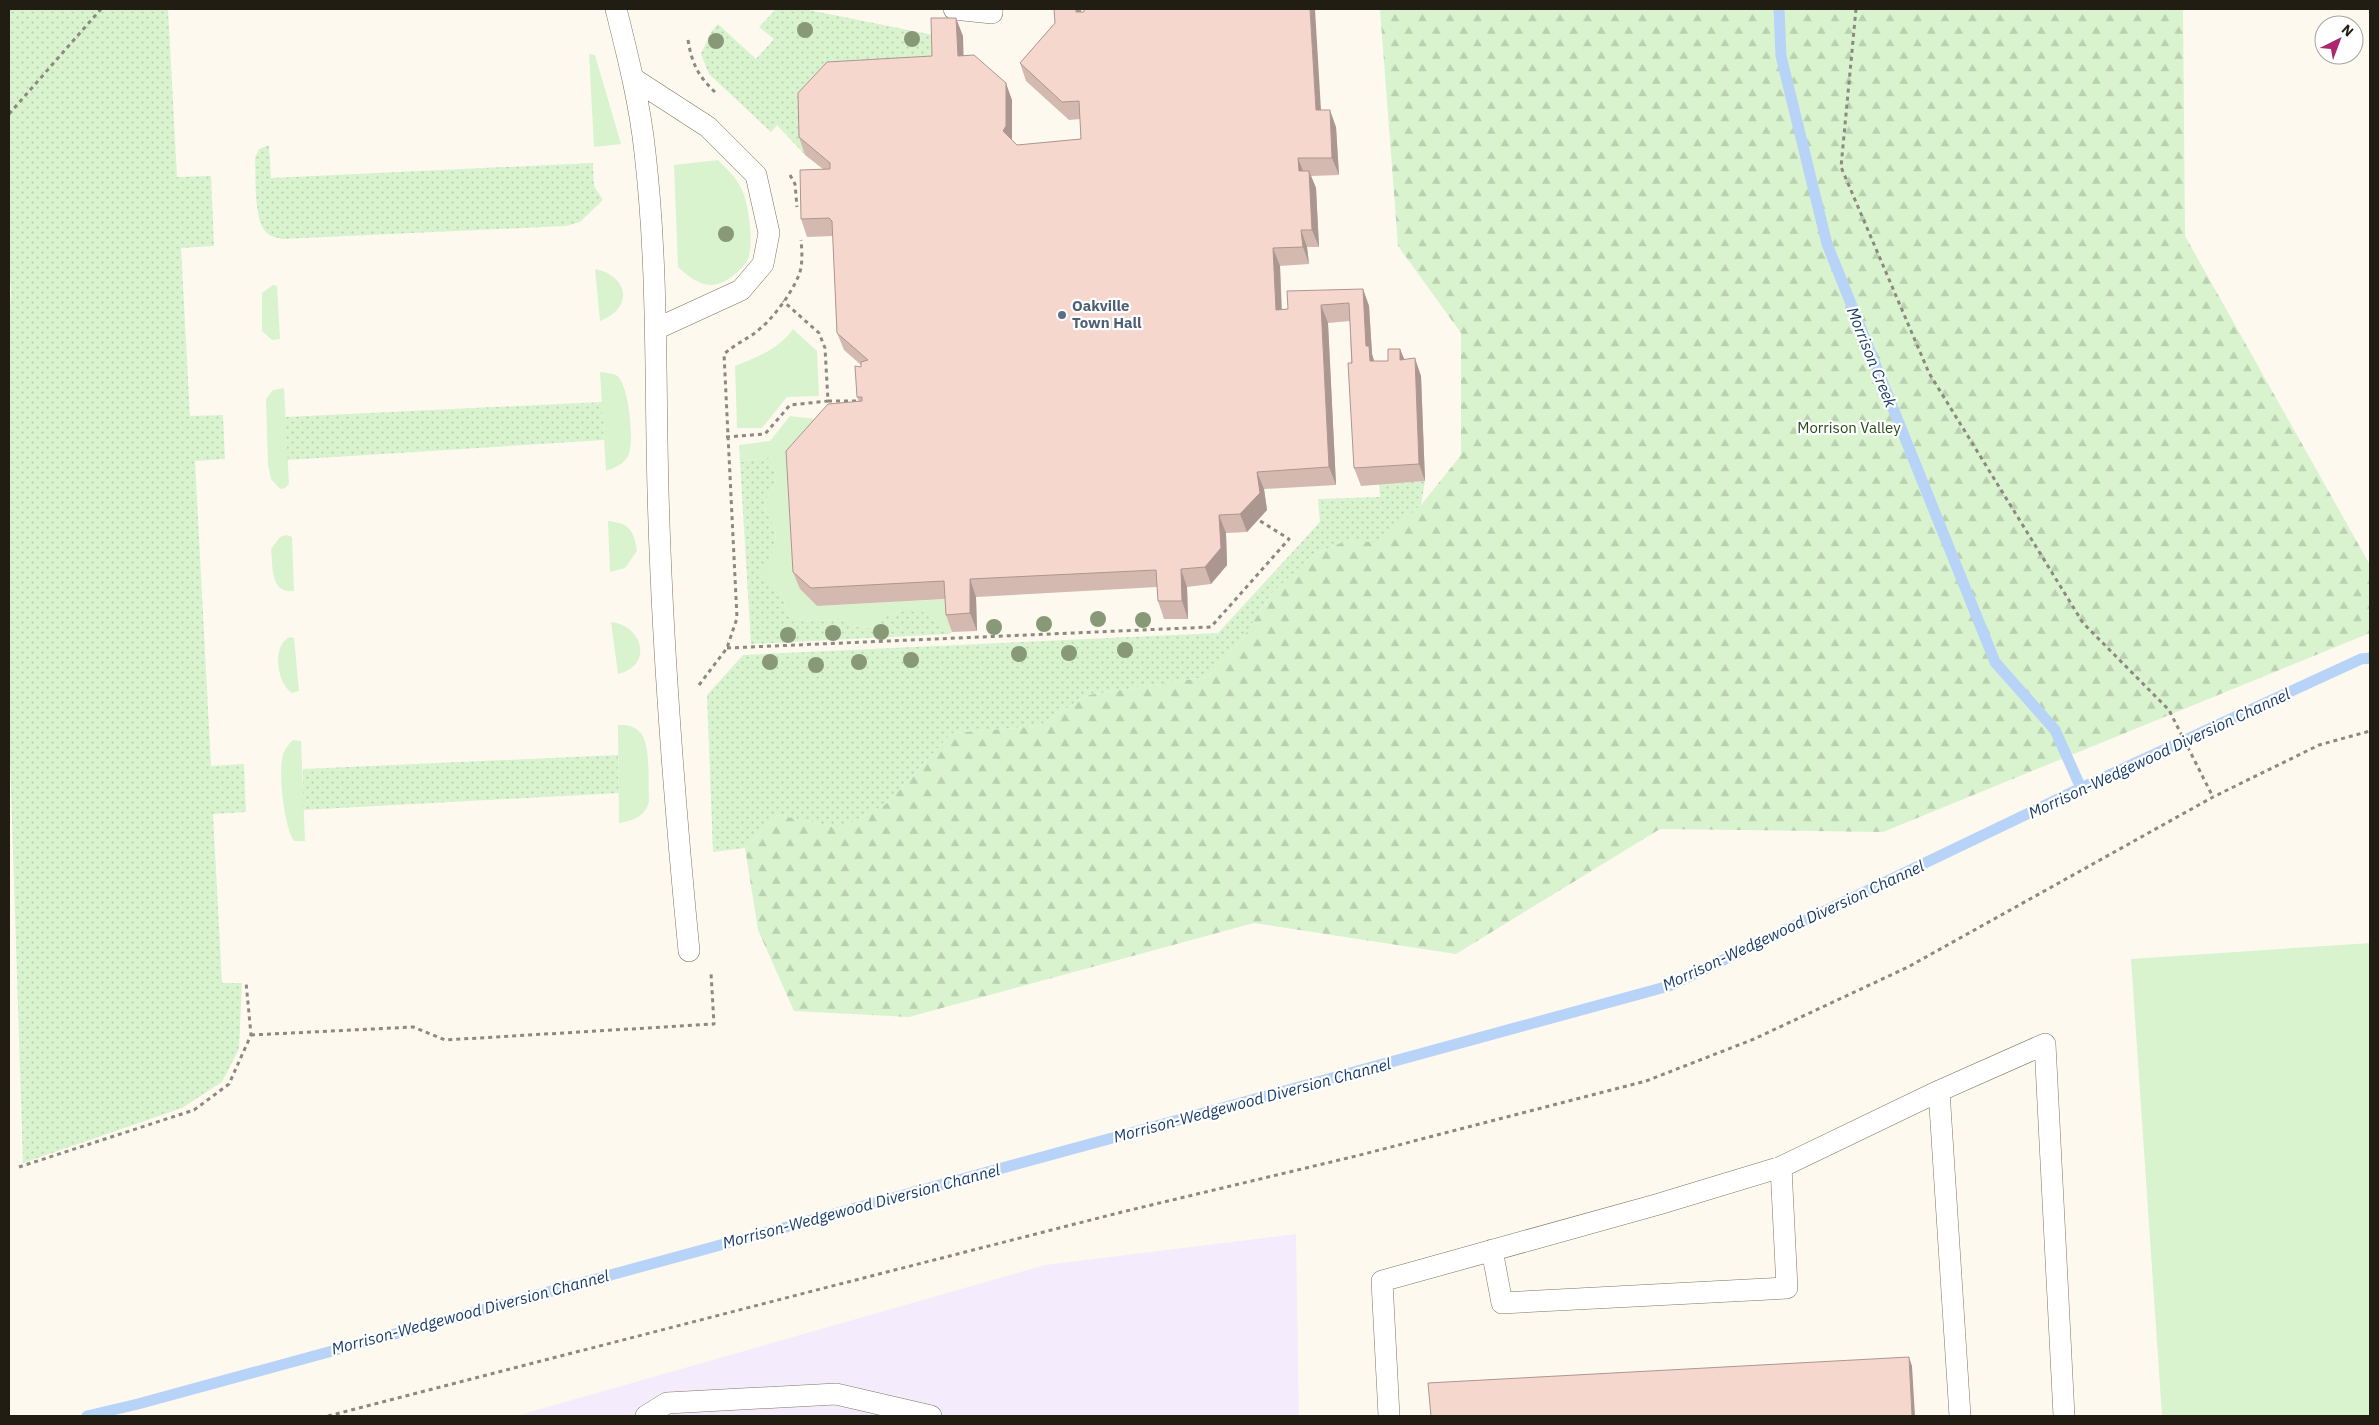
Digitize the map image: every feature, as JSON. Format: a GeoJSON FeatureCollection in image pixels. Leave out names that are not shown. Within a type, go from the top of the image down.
{"type":"FeatureCollection","features":[{"type":"Feature","properties":{"kind":"lane"},"geometry":{"type":"LineString","coordinates":[[616,9],[634,79],[645,153],[656,329],[658,491],[668,700],[689,951]]}},
{"type":"Feature","properties":{"kind":"lane"},"geometry":{"type":"LineString","coordinates":[[954,9],[992,13]]}},
{"type":"Feature","properties":{"kind":"lane"},"geometry":{"type":"LineString","coordinates":[[634,79],[708,127],[756,175],[769,233],[763,264],[741,290],[656,329]]}},
{"type":"Feature","properties":{"kind":"lane"},"geometry":{"type":"LineString","coordinates":[[1389,1416],[1382,1281],[1660,1204],[1781,1167],[1939,1091],[2045,1044],[2064,1416]]}},
{"type":"Feature","properties":{"kind":"lane"},"geometry":{"type":"LineString","coordinates":[[1939,1091],[1960,1416]]}},
{"type":"Feature","properties":{"kind":"lane"},"geometry":{"type":"LineString","coordinates":[[1492,1250],[1502,1303],[1787,1288],[1781,1167]]}},
{"type":"Feature","properties":{"kind":"lane"},"geometry":{"type":"LineString","coordinates":[[646,1416],[667,1403],[836,1394],[931,1416]]}},
{"type":"Feature","properties":{"kind":"path"},"geometry":{"type":"LineString","coordinates":[[9,114],[101,9]]}},
{"type":"Feature","properties":{"kind":"path"},"geometry":{"type":"LineString","coordinates":[[1856,9],[1841,167],[1929,373],[2083,624],[2170,710],[2213,797]]}},
{"type":"Feature","properties":{"kind":"path"},"geometry":{"type":"LineString","coordinates":[[783,301],[819,333],[825,348],[828,401]]}},
{"type":"Feature","properties":{"kind":"path"},"geometry":{"type":"LineString","coordinates":[[726,438],[765,434],[790,405],[828,401],[862,401]]}},
{"type":"Feature","properties":{"kind":"path"},"geometry":{"type":"LineString","coordinates":[[727,648],[1211,627],[1289,539],[1257,519]]}},
{"type":"Feature","properties":{"kind":"path"},"geometry":{"type":"LineString","coordinates":[[328,1416],[864,1278],[1356,1156],[1646,1081],[1754,1039],[1908,967],[2213,797],[2318,745],[2370,731]]}},
{"type":"Feature","properties":{"kind":"path"},"geometry":{"type":"LineString","coordinates":[[19,1167],[194,1110],[230,1084],[250,1035],[246,982]]}},
{"type":"Feature","properties":{"kind":"shaded area"},"geometry":{"type":"Polygon","coordinates":[[[1296,1234],[1299,1416],[516,1416],[1045,1265],[1296,1234]]]}},
{"type":"Feature","properties":{"kind":"green space"},"geometry":{"type":"Polygon","coordinates":[[[9,9],[168,9],[177,177],[211,176],[214,246],[181,248],[190,416],[223,415],[225,459],[195,461],[211,766],[244,764],[246,812],[213,814],[222,983],[242,983],[239,1049],[222,1082],[182,1108],[23,1163],[9,727],[9,317],[11,293],[9,262],[9,9]]]}},
{"type":"Feature","properties":{"kind":"green space"},"geometry":{"type":"Polygon","coordinates":[[[776,9],[804,9],[938,36],[939,73],[805,155],[777,125],[771,132],[709,74],[701,54],[711,32],[718,24],[756,59],[774,39],[759,27],[776,9]]]}},
{"type":"Feature","properties":{"kind":"green space","name":"Morrison Valley"},"geometry":{"type":"Polygon","coordinates":[[[1380,9],[2183,9],[2185,236],[2370,565],[2370,633],[1883,832],[1660,829],[1456,954],[1254,923],[909,1017],[794,1011],[758,930],[745,848],[777,815],[842,828],[886,804],[952,733],[1039,726],[1088,695],[1207,677],[1241,641],[1271,594],[1313,555],[1345,541],[1378,542],[1421,505],[1461,455],[1461,333],[1398,246],[1380,9]]]}},
{"type":"Feature","properties":{"kind":"green space"},"geometry":{"type":"Polygon","coordinates":[[[589,54],[595,55],[621,144],[594,147],[589,54]]]}},
{"type":"Feature","properties":{"kind":"green space"},"geometry":{"type":"Polygon","coordinates":[[[269,145],[271,178],[593,163],[594,186],[603,200],[580,222],[566,226],[282,239],[271,236],[265,231],[258,213],[255,158],[259,149],[269,145]]]}},
{"type":"Feature","properties":{"kind":"green space"},"geometry":{"type":"Polygon","coordinates":[[[718,160],[735,178],[745,197],[750,224],[751,244],[748,259],[744,265],[727,280],[712,285],[699,282],[678,267],[674,165],[718,160]]]}},
{"type":"Feature","properties":{"kind":"green space"},"geometry":{"type":"Polygon","coordinates":[[[595,269],[615,278],[623,293],[622,301],[618,308],[611,315],[600,321],[595,269]]]}},
{"type":"Feature","properties":{"kind":"green space"},"geometry":{"type":"Polygon","coordinates":[[[273,285],[277,286],[280,339],[272,340],[262,331],[262,293],[273,285]]]}},
{"type":"Feature","properties":{"kind":"green space"},"geometry":{"type":"Polygon","coordinates":[[[793,329],[817,351],[819,396],[787,397],[762,428],[737,428],[735,366],[759,356],[774,347],[793,329]]]}},
{"type":"Feature","properties":{"kind":"green space"},"geometry":{"type":"Polygon","coordinates":[[[600,372],[614,374],[621,380],[630,414],[631,427],[628,456],[621,464],[606,471],[600,372]]]}},
{"type":"Feature","properties":{"kind":"green space"},"geometry":{"type":"Polygon","coordinates":[[[284,388],[289,484],[285,488],[280,489],[271,479],[268,465],[266,399],[273,390],[284,388]]]}},
{"type":"Feature","properties":{"kind":"green space"},"geometry":{"type":"Polygon","coordinates":[[[602,402],[604,440],[287,460],[285,417],[602,402]]]}},
{"type":"Feature","properties":{"kind":"green space"},"geometry":{"type":"Polygon","coordinates":[[[790,416],[834,421],[800,589],[817,606],[951,599],[952,632],[922,611],[903,611],[886,616],[868,628],[851,626],[839,618],[814,621],[801,620],[789,616],[780,591],[760,575],[775,542],[774,527],[764,510],[766,500],[777,478],[770,457],[740,462],[739,445],[770,441],[790,416]]]}},
{"type":"Feature","properties":{"kind":"green space"},"geometry":{"type":"Polygon","coordinates":[[[770,457],[777,478],[766,500],[764,510],[774,527],[776,535],[770,558],[761,575],[780,591],[789,616],[801,620],[814,621],[839,618],[852,626],[868,628],[886,616],[903,611],[922,611],[952,632],[949,634],[751,644],[740,462],[770,457]]]}},
{"type":"Feature","properties":{"kind":"green space"},"geometry":{"type":"Polygon","coordinates":[[[1425,481],[1421,505],[1378,543],[1345,541],[1313,555],[1271,594],[1241,641],[1207,677],[1088,695],[1039,726],[952,733],[886,804],[842,828],[777,815],[745,848],[713,852],[707,695],[743,655],[1218,633],[1320,522],[1318,499],[1380,497],[1379,484],[1425,481]]]}},
{"type":"Feature","properties":{"kind":"green space"},"geometry":{"type":"Polygon","coordinates":[[[608,521],[621,524],[629,529],[634,538],[637,551],[625,568],[610,572],[608,521]]]}},
{"type":"Feature","properties":{"kind":"green space"},"geometry":{"type":"Polygon","coordinates":[[[286,535],[292,537],[294,591],[286,591],[281,588],[274,578],[273,571],[271,549],[280,537],[286,535]]]}},
{"type":"Feature","properties":{"kind":"green space"},"geometry":{"type":"Polygon","coordinates":[[[611,622],[622,625],[631,631],[637,638],[640,646],[640,655],[636,663],[629,670],[618,674],[611,622]]]}},
{"type":"Feature","properties":{"kind":"green space"},"geometry":{"type":"Polygon","coordinates":[[[290,637],[294,638],[299,691],[292,693],[283,682],[278,665],[280,648],[284,641],[290,637]]]}},
{"type":"Feature","properties":{"kind":"green space"},"geometry":{"type":"Polygon","coordinates":[[[618,725],[627,725],[635,728],[644,737],[649,775],[649,801],[645,810],[638,817],[619,823],[618,725]]]}},
{"type":"Feature","properties":{"kind":"green space"},"geometry":{"type":"Polygon","coordinates":[[[293,740],[301,741],[305,841],[294,841],[290,834],[281,784],[284,752],[293,740]]]}},
{"type":"Feature","properties":{"kind":"green space"},"geometry":{"type":"Polygon","coordinates":[[[618,755],[619,793],[303,810],[303,769],[618,755]]]}},
{"type":"Feature","properties":{"kind":"green space"},"geometry":{"type":"Polygon","coordinates":[[[2370,943],[2370,1416],[2162,1416],[2131,959],[2370,943]]]}},
{"type":"Feature","properties":{"kind":"building","name":"Oakville Town Hall"},"geometry":{"type":"Polygon","coordinates":[[[1054,9],[1076,9],[1076,12],[1084,12],[1084,9],[1310,9],[1316,110],[1330,110],[1332,158],[1298,158],[1299,171],[1309,171],[1312,230],[1301,230],[1303,247],[1273,248],[1276,310],[1288,309],[1287,291],[1363,289],[1366,346],[1369,346],[1370,361],[1388,361],[1388,349],[1400,349],[1400,360],[1415,358],[1419,464],[1354,468],[1348,363],[1352,363],[1349,303],[1321,305],[1329,467],[1257,472],[1260,493],[1240,514],[1219,515],[1221,548],[1205,567],[1181,569],[1182,601],[1158,601],[1156,570],[970,579],[970,613],[946,615],[944,581],[811,588],[793,572],[786,451],[828,404],[862,401],[862,397],[857,397],[855,366],[861,367],[861,362],[868,360],[837,333],[832,221],[829,218],[801,219],[800,170],[830,169],[830,163],[799,137],[798,93],[827,62],[932,56],[931,18],[956,18],[958,56],[974,55],[1006,83],[1006,126],[1003,131],[1017,145],[1081,139],[1079,101],[1062,102],[1020,63],[1055,23],[1054,9]]]}},
{"type":"Feature","properties":{"kind":"building"},"geometry":{"type":"Polygon","coordinates":[[[1909,1357],[1912,1416],[1431,1416],[1428,1383],[1909,1357]]]}},
{"type":"Feature","properties":{"kind":"waterway","name":"Morrison Creek"},"geometry":{"type":"LineString","coordinates":[[1779,9],[1781,56],[1827,244],[1995,662],[2055,730],[2081,788]]}},
{"type":"Feature","properties":{"kind":"waterway","name":"Morrison-Wedgewood Diversion Channel"},"geometry":{"type":"LineString","coordinates":[[87,1416],[138,1404],[1669,986],[2081,788],[2361,659],[2370,658]]}},
{"type":"Feature","properties":{"kind":"place","name":"Oakville Town Hall"},"geometry":{"type":"Point","coordinates":[1062,315]}}]}
